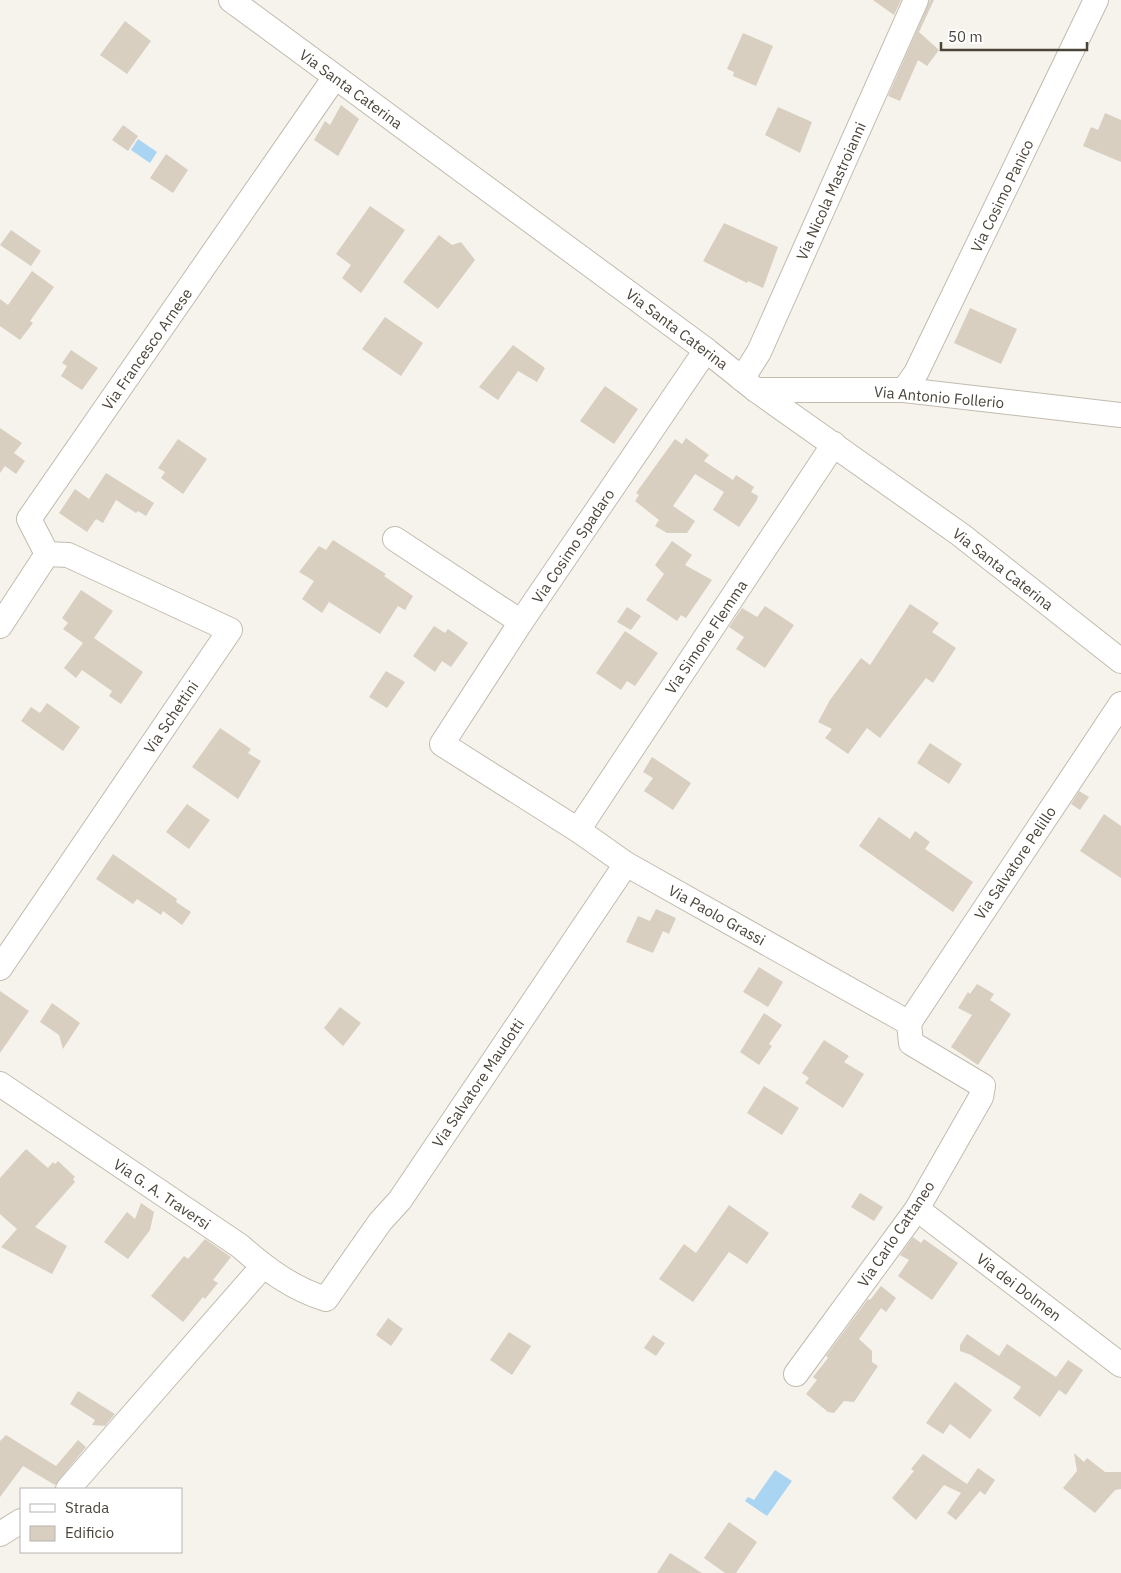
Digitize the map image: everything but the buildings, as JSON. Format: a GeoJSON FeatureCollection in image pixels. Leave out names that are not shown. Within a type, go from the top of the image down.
{"type":"FeatureCollection","features":[{"type":"Feature","properties":{"kind":"street","name":"Via Santa Caterina"},"geometry":{"type":"LineString","coordinates":[[230,0],[706,350],[749,385],[960,535],[1121,661]]}},
{"type":"Feature","properties":{"kind":"street","name":"Via Nicola Mastroianni"},"geometry":{"type":"LineString","coordinates":[[749,385],[759,352],[916,0]]}},
{"type":"Feature","properties":{"kind":"street","name":"Via Cosimo Panico"},"geometry":{"type":"LineString","coordinates":[[904,390],[916,373],[1096,0]]}},
{"type":"Feature","properties":{"kind":"street","name":"Via Francesco Arnese"},"geometry":{"type":"LineString","coordinates":[[47,554],[29,520],[335,77]]}},
{"type":"Feature","properties":{"kind":"street","name":"Via Cosimo Spadaro"},"geometry":{"type":"LineString","coordinates":[[442,744],[521,622],[706,350]]}},
{"type":"Feature","properties":{"kind":"street","name":"Via Antonio Follerio"},"geometry":{"type":"LineString","coordinates":[[749,385],[904,390],[1121,415]]}},
{"type":"Feature","properties":{"kind":"street","name":"Via Simone Flemma"},"geometry":{"type":"LineString","coordinates":[[578,830],[834,444]]}},
{"type":"Feature","properties":{"kind":"street"},"geometry":{"type":"LineString","coordinates":[[396,539],[521,622]]}},
{"type":"Feature","properties":{"kind":"street"},"geometry":{"type":"LineString","coordinates":[[0,626],[47,554]]}},
{"type":"Feature","properties":{"kind":"street","name":"Via Schettini"},"geometry":{"type":"LineString","coordinates":[[0,968],[230,630],[68,555],[47,554]]}},
{"type":"Feature","properties":{"kind":"street","name":"Via Salvatore Pelillo"},"geometry":{"type":"LineString","coordinates":[[909,1023],[1121,704]]}},
{"type":"Feature","properties":{"kind":"street","name":"Via Paolo Grassi"},"geometry":{"type":"LineString","coordinates":[[442,744],[578,830],[626,864],[909,1023]]}},
{"type":"Feature","properties":{"kind":"street","name":"Via Salvatore Maudotti"},"geometry":{"type":"LineString","coordinates":[[326,1299],[380,1222],[400,1200],[626,864]]}},
{"type":"Feature","properties":{"kind":"street","name":"Via Carlo Cattaneo"},"geometry":{"type":"LineString","coordinates":[[796,1374],[917,1209],[981,1097],[984,1086],[911,1043],[909,1023]]}},
{"type":"Feature","properties":{"kind":"street","name":"Via G. A. Traversi"},"geometry":{"type":"LineString","coordinates":[[0,1084],[240,1246],[263,1266],[304,1292],[326,1299]]}},
{"type":"Feature","properties":{"kind":"street","name":"Via dei Dolmen"},"geometry":{"type":"LineString","coordinates":[[917,1209],[1121,1366]]}},
{"type":"Feature","properties":{"kind":"street"},"geometry":{"type":"LineString","coordinates":[[69,1488],[263,1266]]}},
{"type":"Feature","properties":{"kind":"street"},"geometry":{"type":"LineString","coordinates":[[0,1534],[20,1522]]}},
{"type":"Feature","properties":{"kind":"water"},"geometry":{"type":"Polygon","coordinates":[[[138,139],[157,152],[150,163],[131,150],[138,139]]]}},
{"type":"Feature","properties":{"kind":"water"},"geometry":{"type":"Polygon","coordinates":[[[775,1470],[792,1481],[767,1516],[745,1501],[748,1497],[754,1500],[775,1470]]]}}]}
